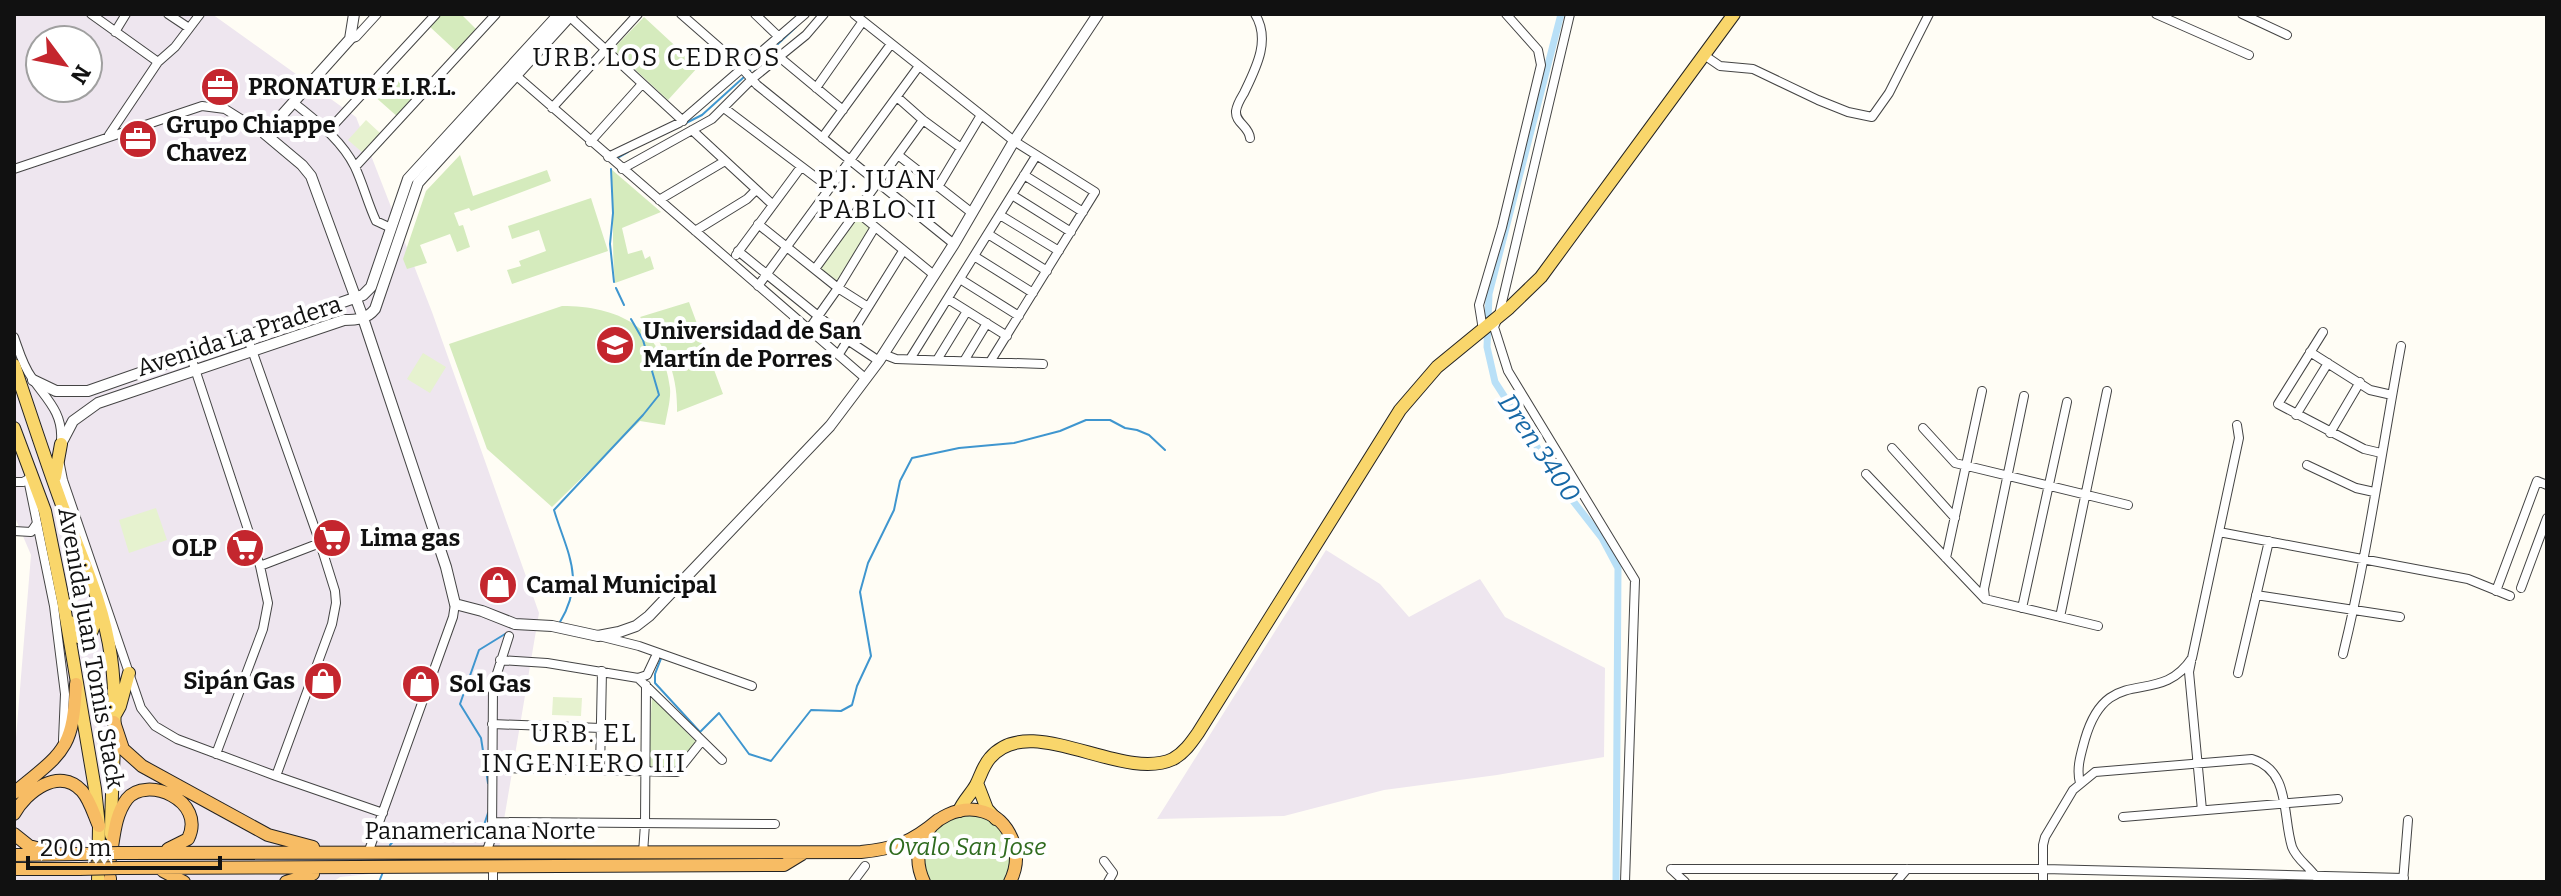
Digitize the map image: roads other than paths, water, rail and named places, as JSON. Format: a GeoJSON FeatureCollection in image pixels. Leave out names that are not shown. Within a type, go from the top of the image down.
{"type":"FeatureCollection","features":[{"type":"Feature","properties":{"kind":"highway"},"geometry":{"type":"LineString","coordinates":[[14,793],[64,749],[72,730],[72,680]]}},
{"type":"Feature","properties":{"kind":"highway"},"geometry":{"type":"LineString","coordinates":[[114,720],[123,749],[152,771],[268,835],[291,843],[343,853]]}},
{"type":"Feature","properties":{"kind":"highway"},"geometry":{"type":"LineString","coordinates":[[14,814],[27,795],[49,782],[61,780],[82,791],[99,826]]}},
{"type":"Feature","properties":{"kind":"highway"},"geometry":{"type":"LineString","coordinates":[[116,860],[121,808],[131,794],[146,789],[172,796],[186,807],[193,819],[194,826],[188,839],[156,853]]}},
{"type":"Feature","properties":{"kind":"highway"},"geometry":{"type":"LineString","coordinates":[[959,811],[975,810],[997,820],[1009,833],[1016,850],[1016,868],[1010,882]]}},
{"type":"Feature","properties":{"kind":"highway","name":"Panamericana Norte"},"geometry":{"type":"LineString","coordinates":[[14,869],[79,869],[156,853],[804,853],[881,850],[910,841],[938,820],[959,811]]}},
{"type":"Feature","properties":{"kind":"highway"},"geometry":{"type":"LineString","coordinates":[[924,882],[919,869],[919,850],[926,834],[938,820]]}},
{"type":"Feature","properties":{"kind":"highway"},"geometry":{"type":"LineString","coordinates":[[14,834],[29,846],[63,854]]}},
{"type":"Feature","properties":{"kind":"highway","name":"Panamericana Norte"},"geometry":{"type":"LineString","coordinates":[[14,855],[80,854],[156,869],[338,869],[784,865],[804,853]]}},
{"type":"Feature","properties":{"kind":"highway"},"geometry":{"type":"LineString","coordinates":[[19,882],[27,875],[44,869]]}},
{"type":"Feature","properties":{"kind":"highway"},"geometry":{"type":"LineString","coordinates":[[156,869],[184,882]]}},
{"type":"Feature","properties":{"kind":"highway"},"geometry":{"type":"LineString","coordinates":[[286,882],[338,869]]}},
{"type":"Feature","properties":{"kind":"main road"},"geometry":{"type":"LineString","coordinates":[[959,811],[991,755],[1022,741],[1138,763],[1165,762],[1181,754],[1198,733],[1400,410],[1437,367],[1526,293],[1564,249],[1734,14]]}},
{"type":"Feature","properties":{"kind":"main road"},"geometry":{"type":"LineString","coordinates":[[14,366],[33,380]]}},
{"type":"Feature","properties":{"kind":"main road","name":"Avenida Juan Tomis Stack"},"geometry":{"type":"LineString","coordinates":[[14,366],[91,581],[111,655],[116,860],[107,881]]}},
{"type":"Feature","properties":{"kind":"main road","name":"Avenida Juan Tomis Stack"},"geometry":{"type":"LineString","coordinates":[[14,428],[45,511],[63,600],[72,680],[92,768],[107,881]]}},
{"type":"Feature","properties":{"kind":"main road"},"geometry":{"type":"LineString","coordinates":[[54,484],[61,444]]}},
{"type":"Feature","properties":{"kind":"main road"},"geometry":{"type":"LineString","coordinates":[[63,600],[75,634],[88,637],[96,623],[91,581]]}},
{"type":"Feature","properties":{"kind":"main road"},"geometry":{"type":"LineString","coordinates":[[114,720],[129,673]]}},
{"type":"Feature","properties":{"kind":"main road"},"geometry":{"type":"LineString","coordinates":[[977,783],[987,809],[997,820]]}},
{"type":"Feature","properties":{"kind":"street"},"geometry":{"type":"LineString","coordinates":[[91,14],[158,62]]}},
{"type":"Feature","properties":{"kind":"street"},"geometry":{"type":"LineString","coordinates":[[115,32],[126,14]]}},
{"type":"Feature","properties":{"kind":"street"},"geometry":{"type":"LineString","coordinates":[[168,14],[189,28]]}},
{"type":"Feature","properties":{"kind":"street"},"geometry":{"type":"LineString","coordinates":[[109,136],[158,62],[175,47],[200,14]]}},
{"type":"Feature","properties":{"kind":"street"},"geometry":{"type":"LineString","coordinates":[[350,39],[354,14]]}},
{"type":"Feature","properties":{"kind":"street"},"geometry":{"type":"LineString","coordinates":[[265,134],[350,39],[356,37],[377,14]]}},
{"type":"Feature","properties":{"kind":"street"},"geometry":{"type":"LineString","coordinates":[[328,131],[436,14]]}},
{"type":"Feature","properties":{"kind":"street"},"geometry":{"type":"LineString","coordinates":[[355,167],[496,14]]}},
{"type":"Feature","properties":{"kind":"street"},"geometry":{"type":"LineString","coordinates":[[567,14],[683,121]]}},
{"type":"Feature","properties":{"kind":"street","name":"Avenida La Pradera"},"geometry":{"type":"LineString","coordinates":[[33,380],[56,391],[78,392],[102,387],[368,292],[408,179],[567,14]]}},
{"type":"Feature","properties":{"kind":"street"},"geometry":{"type":"LineString","coordinates":[[552,108],[638,14]]}},
{"type":"Feature","properties":{"kind":"street"},"geometry":{"type":"LineString","coordinates":[[681,14],[757,85],[954,244]]}},
{"type":"Feature","properties":{"kind":"street"},"geometry":{"type":"LineString","coordinates":[[755,14],[779,37]]}},
{"type":"Feature","properties":{"kind":"street"},"geometry":{"type":"LineString","coordinates":[[622,169],[712,119],[779,37],[805,14]]}},
{"type":"Feature","properties":{"kind":"street"},"geometry":{"type":"LineString","coordinates":[[608,157],[683,121],[806,35],[824,14]]}},
{"type":"Feature","properties":{"kind":"street"},"geometry":{"type":"LineString","coordinates":[[854,14],[1014,141],[1095,192],[990,362]]}},
{"type":"Feature","properties":{"kind":"street"},"geometry":{"type":"LineString","coordinates":[[598,636],[636,626],[649,616],[830,426],[881,358],[954,244],[1014,141],[1098,14]]}},
{"type":"Feature","properties":{"kind":"street"},"geometry":{"type":"LineString","coordinates":[[1506,14],[1538,50],[1541,65],[1502,227],[1479,305],[1494,327],[1508,371],[1635,580],[1625,882]]}},
{"type":"Feature","properties":{"kind":"street"},"geometry":{"type":"LineString","coordinates":[[1490,324],[1570,14]]}},
{"type":"Feature","properties":{"kind":"street"},"geometry":{"type":"LineString","coordinates":[[1704,55],[1720,66],[1753,69],[1818,100],[1848,112],[1872,117],[1889,93],[1929,14]]}},
{"type":"Feature","properties":{"kind":"street"},"geometry":{"type":"LineString","coordinates":[[2156,14],[2249,55]]}},
{"type":"Feature","properties":{"kind":"street"},"geometry":{"type":"LineString","coordinates":[[2242,14],[2287,35]]}},
{"type":"Feature","properties":{"kind":"street"},"geometry":{"type":"LineString","coordinates":[[1250,138],[1248,129],[1238,120],[1236,109],[1254,72],[1263,43],[1259,16]]}},
{"type":"Feature","properties":{"kind":"street"},"geometry":{"type":"LineString","coordinates":[[816,88],[863,21]]}},
{"type":"Feature","properties":{"kind":"street"},"geometry":{"type":"LineString","coordinates":[[822,138],[891,44]]}},
{"type":"Feature","properties":{"kind":"street"},"geometry":{"type":"LineString","coordinates":[[778,56],[843,110]]}},
{"type":"Feature","properties":{"kind":"street"},"geometry":{"type":"LineString","coordinates":[[758,286],[919,66]]}},
{"type":"Feature","properties":{"kind":"street"},"geometry":{"type":"LineString","coordinates":[[512,73],[865,378]]}},
{"type":"Feature","properties":{"kind":"street","name":"Avenida La Pradera"},"geometry":{"type":"LineString","coordinates":[[61,444],[73,421],[88,409],[344,320],[363,318],[375,309],[415,188],[512,73]]}},
{"type":"Feature","properties":{"kind":"street"},"geometry":{"type":"LineString","coordinates":[[590,142],[642,84]]}},
{"type":"Feature","properties":{"kind":"street"},"geometry":{"type":"LineString","coordinates":[[897,97],[961,148]]}},
{"type":"Feature","properties":{"kind":"street"},"geometry":{"type":"LineString","coordinates":[[293,102],[328,131],[345,150],[376,221],[391,228]]}},
{"type":"Feature","properties":{"kind":"street"},"geometry":{"type":"LineString","coordinates":[[14,169],[202,106],[225,109],[265,134],[311,176],[363,318],[446,567],[455,604],[368,853]]}},
{"type":"Feature","properties":{"kind":"street"},"geometry":{"type":"LineString","coordinates":[[724,108],[830,188]]}},
{"type":"Feature","properties":{"kind":"street"},"geometry":{"type":"LineString","coordinates":[[938,187],[981,115]]}},
{"type":"Feature","properties":{"kind":"street"},"geometry":{"type":"LineString","coordinates":[[815,269],[923,120]]}},
{"type":"Feature","properties":{"kind":"street"},"geometry":{"type":"LineString","coordinates":[[692,130],[773,205]]}},
{"type":"Feature","properties":{"kind":"street"},"geometry":{"type":"LineString","coordinates":[[898,155],[972,213]]}},
{"type":"Feature","properties":{"kind":"street"},"geometry":{"type":"LineString","coordinates":[[910,359],[1036,156]]}},
{"type":"Feature","properties":{"kind":"street"},"geometry":{"type":"LineString","coordinates":[[659,200],[725,161]]}},
{"type":"Feature","properties":{"kind":"street"},"geometry":{"type":"LineString","coordinates":[[731,262],[801,167]]}},
{"type":"Feature","properties":{"kind":"street"},"geometry":{"type":"LineString","coordinates":[[1024,175],[1083,212]]}},
{"type":"Feature","properties":{"kind":"street"},"geometry":{"type":"LineString","coordinates":[[695,231],[747,199],[756,190]]}},
{"type":"Feature","properties":{"kind":"street"},"geometry":{"type":"LineString","coordinates":[[1012,195],[1071,232]]}},
{"type":"Feature","properties":{"kind":"street"},"geometry":{"type":"LineString","coordinates":[[857,212],[934,275]]}},
{"type":"Feature","properties":{"kind":"street"},"geometry":{"type":"LineString","coordinates":[[1000,215],[1059,251]]}},
{"type":"Feature","properties":{"kind":"street"},"geometry":{"type":"LineString","coordinates":[[758,224],[838,288],[868,307]]}},
{"type":"Feature","properties":{"kind":"street"},"geometry":{"type":"LineString","coordinates":[[809,329],[875,227]]}},
{"type":"Feature","properties":{"kind":"street"},"geometry":{"type":"LineString","coordinates":[[988,234],[1047,271]]}},
{"type":"Feature","properties":{"kind":"street"},"geometry":{"type":"LineString","coordinates":[[738,251],[849,341],[881,358],[1043,364]]}},
{"type":"Feature","properties":{"kind":"street"},"geometry":{"type":"LineString","coordinates":[[839,354],[903,251]]}},
{"type":"Feature","properties":{"kind":"street"},"geometry":{"type":"LineString","coordinates":[[974,256],[1033,293]]}},
{"type":"Feature","properties":{"kind":"street"},"geometry":{"type":"LineString","coordinates":[[960,279],[1019,316]]}},
{"type":"Feature","properties":{"kind":"street"},"geometry":{"type":"LineString","coordinates":[[368,292],[379,298]]}},
{"type":"Feature","properties":{"kind":"street"},"geometry":{"type":"LineString","coordinates":[[948,299],[1007,336]]}},
{"type":"Feature","properties":{"kind":"street"},"geometry":{"type":"LineString","coordinates":[[937,360],[967,311]]}},
{"type":"Feature","properties":{"kind":"street"},"geometry":{"type":"LineString","coordinates":[[310,315],[315,330]]}},
{"type":"Feature","properties":{"kind":"street"},"geometry":{"type":"LineString","coordinates":[[964,361],[987,323]]}},
{"type":"Feature","properties":{"kind":"street"},"geometry":{"type":"LineString","coordinates":[[2323,332],[2278,404],[2330,433],[2364,449],[2381,453]]}},
{"type":"Feature","properties":{"kind":"street"},"geometry":{"type":"LineString","coordinates":[[247,336],[335,591],[335,612],[276,776]]}},
{"type":"Feature","properties":{"kind":"street","name":"Avenida Juan Tomis Stack"},"geometry":{"type":"LineString","coordinates":[[14,337],[22,360],[55,410],[62,427],[60,457],[63,480],[141,708],[155,726],[177,739],[383,813]]}},
{"type":"Feature","properties":{"kind":"street"},"geometry":{"type":"LineString","coordinates":[[2343,654],[2364,559],[2401,346]]}},
{"type":"Feature","properties":{"kind":"street"},"geometry":{"type":"LineString","coordinates":[[2310,352],[2370,390],[2392,395]]}},
{"type":"Feature","properties":{"kind":"street"},"geometry":{"type":"LineString","coordinates":[[191,357],[267,593],[267,614],[216,754]]}},
{"type":"Feature","properties":{"kind":"street"},"geometry":{"type":"LineString","coordinates":[[2296,415],[2328,363]]}},
{"type":"Feature","properties":{"kind":"street"},"geometry":{"type":"LineString","coordinates":[[2330,433],[2360,382]]}},
{"type":"Feature","properties":{"kind":"street"},"geometry":{"type":"LineString","coordinates":[[1946,558],[1982,391]]}},
{"type":"Feature","properties":{"kind":"street"},"geometry":{"type":"LineString","coordinates":[[2060,617],[2107,391]]}},
{"type":"Feature","properties":{"kind":"street"},"geometry":{"type":"LineString","coordinates":[[1985,599],[1984,589],[2024,396]]}},
{"type":"Feature","properties":{"kind":"street"},"geometry":{"type":"LineString","coordinates":[[2022,608],[2067,402]]}},
{"type":"Feature","properties":{"kind":"street"},"geometry":{"type":"LineString","coordinates":[[2202,810],[2189,672],[2239,438],[2237,425]]}},
{"type":"Feature","properties":{"kind":"street"},"geometry":{"type":"LineString","coordinates":[[1923,428],[1955,463],[2128,505]]}},
{"type":"Feature","properties":{"kind":"street"},"geometry":{"type":"LineString","coordinates":[[1892,448],[1955,518]]}},
{"type":"Feature","properties":{"kind":"street"},"geometry":{"type":"LineString","coordinates":[[2307,465],[2356,488],[2374,492]]}},
{"type":"Feature","properties":{"kind":"street"},"geometry":{"type":"LineString","coordinates":[[1866,474],[1985,599],[2098,626]]}},
{"type":"Feature","properties":{"kind":"street"},"geometry":{"type":"LineString","coordinates":[[14,482],[31,478]]}},
{"type":"Feature","properties":{"kind":"street","name":"Avenida Juan Tomis Stack"},"geometry":{"type":"LineString","coordinates":[[31,478],[60,654],[72,680]]}},
{"type":"Feature","properties":{"kind":"street"},"geometry":{"type":"LineString","coordinates":[[2496,591],[2537,481],[2547,485]]}},
{"type":"Feature","properties":{"kind":"street"},"geometry":{"type":"LineString","coordinates":[[14,531],[31,532],[45,511]]}},
{"type":"Feature","properties":{"kind":"street"},"geometry":{"type":"LineString","coordinates":[[2521,588],[2547,518]]}},
{"type":"Feature","properties":{"kind":"street"},"geometry":{"type":"LineString","coordinates":[[2219,532],[2468,579],[2510,596]]}},
{"type":"Feature","properties":{"kind":"street"},"geometry":{"type":"LineString","coordinates":[[2238,673],[2269,541]]}},
{"type":"Feature","properties":{"kind":"street"},"geometry":{"type":"LineString","coordinates":[[260,566],[320,543]]}},
{"type":"Feature","properties":{"kind":"street"},"geometry":{"type":"LineString","coordinates":[[2256,595],[2400,617]]}},
{"type":"Feature","properties":{"kind":"street"},"geometry":{"type":"LineString","coordinates":[[455,604],[515,624],[552,626],[639,646],[752,686]]}},
{"type":"Feature","properties":{"kind":"street"},"geometry":{"type":"LineString","coordinates":[[486,853],[492,836],[493,686],[509,636]]}},
{"type":"Feature","properties":{"kind":"street"},"geometry":{"type":"LineString","coordinates":[[60,654],[70,644]]}},
{"type":"Feature","properties":{"kind":"street"},"geometry":{"type":"LineString","coordinates":[[500,660],[547,663],[638,678],[647,675],[655,658]]}},
{"type":"Feature","properties":{"kind":"street"},"geometry":{"type":"LineString","coordinates":[[2080,783],[2081,752],[2097,708],[2124,690],[2167,681],[2192,658]]}},
{"type":"Feature","properties":{"kind":"street"},"geometry":{"type":"LineString","coordinates":[[600,771],[602,671]]}},
{"type":"Feature","properties":{"kind":"street"},"geometry":{"type":"LineString","coordinates":[[638,678],[722,760]]}},
{"type":"Feature","properties":{"kind":"street"},"geometry":{"type":"LineString","coordinates":[[643,853],[646,685]]}},
{"type":"Feature","properties":{"kind":"street"},"geometry":{"type":"LineString","coordinates":[[492,724],[601,728]]}},
{"type":"Feature","properties":{"kind":"street"},"geometry":{"type":"LineString","coordinates":[[492,768],[677,772],[701,742]]}},
{"type":"Feature","properties":{"kind":"street"},"geometry":{"type":"LineString","coordinates":[[2043,882],[2045,837],[2073,790],[2095,772],[2252,759],[2262,762],[2276,775],[2281,786],[2293,849],[2316,879]]}},
{"type":"Feature","properties":{"kind":"street"},"geometry":{"type":"LineString","coordinates":[[2123,817],[2338,799]]}},
{"type":"Feature","properties":{"kind":"street"},"geometry":{"type":"LineString","coordinates":[[1685,882],[1671,869],[1820,869],[1902,875],[2044,869],[2403,880],[2408,820]]}},
{"type":"Feature","properties":{"kind":"street"},"geometry":{"type":"LineString","coordinates":[[492,822],[775,824]]}},
{"type":"Feature","properties":{"kind":"street"},"geometry":{"type":"LineString","coordinates":[[1104,861],[1113,873],[1108,882]]}},
{"type":"Feature","properties":{"kind":"street"},"geometry":{"type":"LineString","coordinates":[[853,882],[865,866]]}},
{"type":"Feature","properties":{"kind":"street"},"geometry":{"type":"LineString","coordinates":[[493,867],[493,882]]}},
{"type":"Feature","properties":{"kind":"street"},"geometry":{"type":"LineString","coordinates":[[1781,869],[1782,882]]}},
{"type":"Feature","properties":{"kind":"street"},"geometry":{"type":"LineString","coordinates":[[1820,869],[1820,882]]}},
{"type":"Feature","properties":{"kind":"street"},"geometry":{"type":"LineString","coordinates":[[2002,882],[2005,869]]}},
{"type":"Feature","properties":{"kind":"street"},"geometry":{"type":"LineString","coordinates":[[2081,882],[2084,870]]}},
{"type":"Feature","properties":{"kind":"street"},"geometry":{"type":"LineString","coordinates":[[2116,882],[2119,871]]}},
{"type":"Feature","properties":{"kind":"street"},"geometry":{"type":"LineString","coordinates":[[1902,875],[1911,882]]}},
{"type":"Feature","properties":{"kind":"waterway","name":"Dren 3400"},"geometry":{"type":"LineString","coordinates":[[1561,14],[1489,294],[1487,347],[1495,382],[1566,492],[1602,538],[1618,568],[1616,882]]}},
{"type":"Feature","properties":{"kind":"waterway"},"geometry":{"type":"LineString","coordinates":[[748,72],[796,27]]}},
{"type":"Feature","properties":{"kind":"waterway"},"geometry":{"type":"LineString","coordinates":[[662,135],[702,115],[744,77]]}},
{"type":"Feature","properties":{"kind":"waterway"},"geometry":{"type":"LineString","coordinates":[[616,159],[628,152]]}},
{"type":"Feature","properties":{"kind":"waterway"},"geometry":{"type":"LineString","coordinates":[[611,169],[613,213],[610,244],[614,282]]}},
{"type":"Feature","properties":{"kind":"waterway"},"geometry":{"type":"LineString","coordinates":[[616,288],[624,305]]}},
{"type":"Feature","properties":{"kind":"waterway"},"geometry":{"type":"LineString","coordinates":[[560,622],[568,607],[573,579],[572,566],[554,510],[659,395],[643,340],[631,319]]}},
{"type":"Feature","properties":{"kind":"waterway"},"geometry":{"type":"LineString","coordinates":[[662,656],[655,683],[700,732],[719,713],[749,754],[771,761],[811,710],[841,711],[852,705],[871,656],[860,592],[868,563],[894,510],[900,481],[912,458],[959,448],[1014,443],[1060,431],[1086,420],[1110,420],[1137,430],[1149,435],[1165,450]]}},
{"type":"Feature","properties":{"kind":"waterway"},"geometry":{"type":"LineString","coordinates":[[488,783],[481,738],[460,704],[479,650],[505,634]]}},
{"type":"Feature","properties":{"kind":"waterway"},"geometry":{"type":"LineString","coordinates":[[390,845],[400,837],[479,833],[488,813]]}},
{"type":"Feature","properties":{"kind":"waterway"},"geometry":{"type":"LineString","coordinates":[[379,882],[383,872]]}},
{"type":"Feature","properties":{"kind":"place","name":"PRONATUR E.I.R.L."},"geometry":{"type":"Point","coordinates":[220,87]}},
{"type":"Feature","properties":{"kind":"place","name":"Grupo Chiappe Chavez"},"geometry":{"type":"Point","coordinates":[138,139]}},
{"type":"Feature","properties":{"kind":"place","name":"Universidad de San Martín de Porres"},"geometry":{"type":"Point","coordinates":[615,345]}},
{"type":"Feature","properties":{"kind":"place","name":"Lima gas"},"geometry":{"type":"Point","coordinates":[332,538]}},
{"type":"Feature","properties":{"kind":"place","name":"OLP"},"geometry":{"type":"Point","coordinates":[245,548]}},
{"type":"Feature","properties":{"kind":"place","name":"Camal Municipal"},"geometry":{"type":"Point","coordinates":[498,585]}},
{"type":"Feature","properties":{"kind":"place","name":"Sipán Gas"},"geometry":{"type":"Point","coordinates":[323,681]}},
{"type":"Feature","properties":{"kind":"place","name":"Sol Gas"},"geometry":{"type":"Point","coordinates":[421,684]}},
{"type":"Feature","properties":{"kind":"district","name":"URB. LOS CEDROS"},"geometry":{"type":"Point","coordinates":[657,57]}},
{"type":"Feature","properties":{"kind":"district","name":"P.J. JUAN PABLO II"},"geometry":{"type":"Point","coordinates":[878,194]}},
{"type":"Feature","properties":{"kind":"district","name":"URB. EL INGENIERO III"},"geometry":{"type":"Point","coordinates":[584,748]}},
{"type":"Feature","properties":{"kind":"park label","name":"Ovalo San Jose"},"geometry":{"type":"Point","coordinates":[967,847]}}]}
